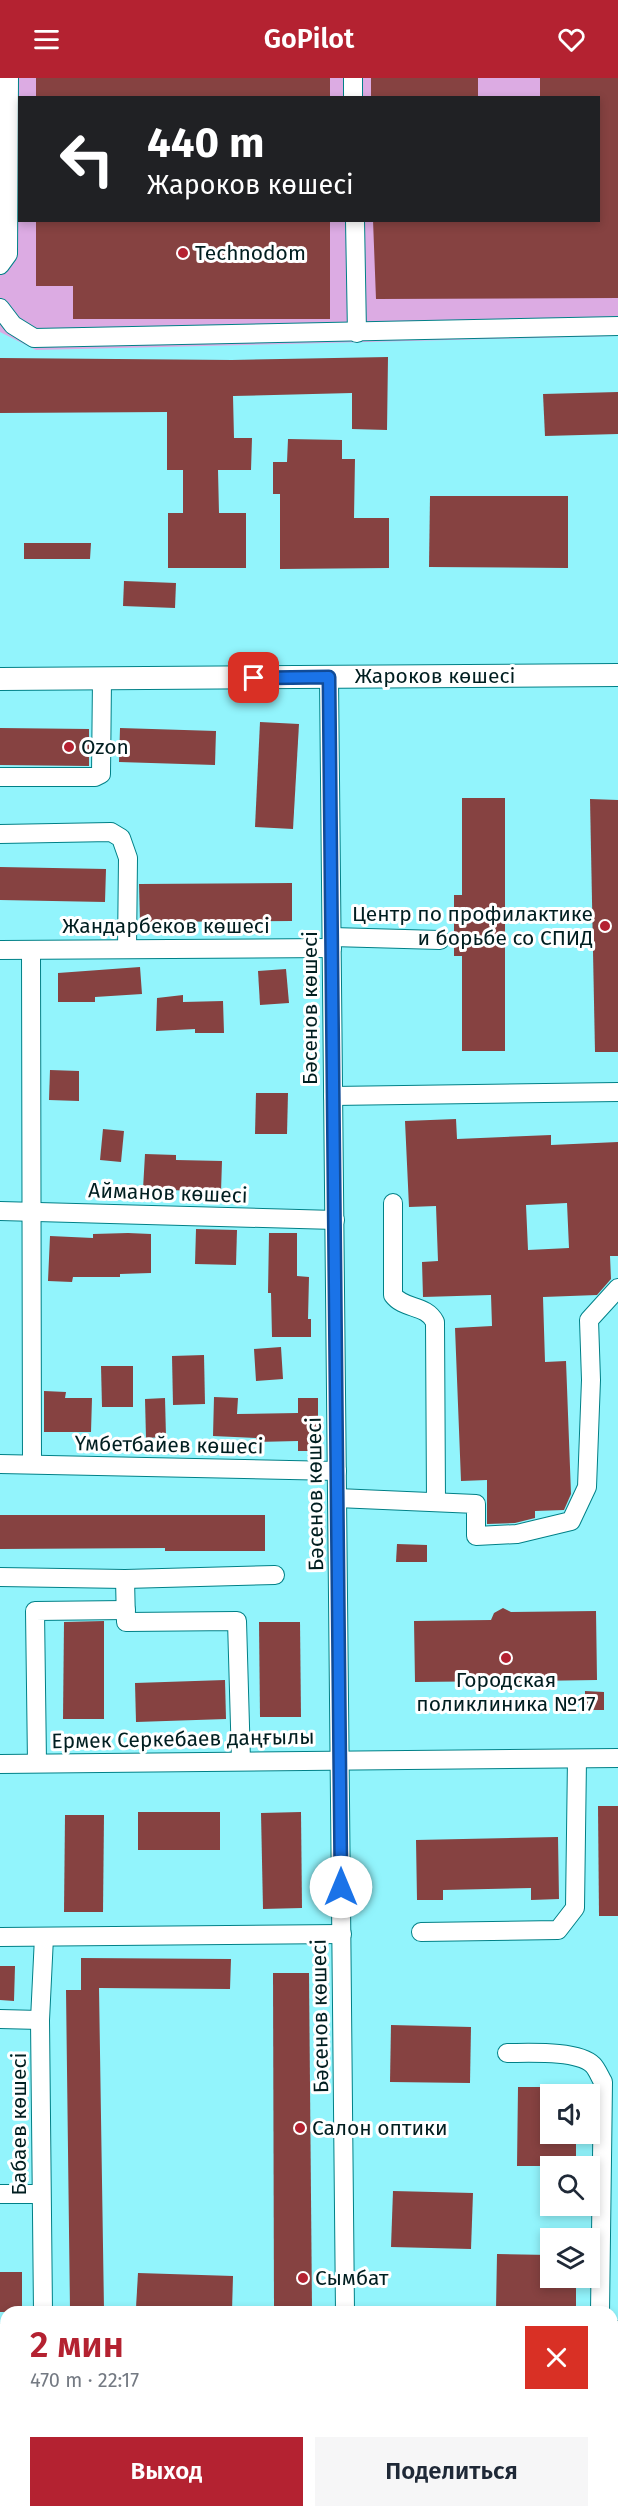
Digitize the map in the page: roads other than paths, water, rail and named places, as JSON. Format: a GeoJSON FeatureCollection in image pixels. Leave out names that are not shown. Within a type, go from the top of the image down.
{"type":"FeatureCollection","features":[{"type":"Feature","properties":{"kind":"main road","name":"Жароков көшесі"},"geometry":{"type":"LineString","coordinates":[[0,680],[618,675]]}},
{"type":"Feature","properties":{"kind":"street"},"geometry":{"type":"LineString","coordinates":[[0,265],[8,254],[9,78]]}},
{"type":"Feature","properties":{"kind":"street"},"geometry":{"type":"LineString","coordinates":[[353,78],[353,96]]}},
{"type":"Feature","properties":{"kind":"street"},"geometry":{"type":"LineString","coordinates":[[355,222],[357,333]]}},
{"type":"Feature","properties":{"kind":"street"},"geometry":{"type":"LineString","coordinates":[[0,308],[13,325],[34,338],[618,326]]}},
{"type":"Feature","properties":{"kind":"street","name":"Бәсенов көшесі"},"geometry":{"type":"LineString","coordinates":[[329,677],[345,2306]]}},
{"type":"Feature","properties":{"kind":"street"},"geometry":{"type":"LineString","coordinates":[[0,777],[95,777],[102,774],[102,679]]}},
{"type":"Feature","properties":{"kind":"street"},"geometry":{"type":"LineString","coordinates":[[0,834],[111,832],[121,838],[128,858],[127,949]]}},
{"type":"Feature","properties":{"kind":"street","name":"Жандарбеков көшесі"},"geometry":{"type":"LineString","coordinates":[[0,950],[127,949],[440,940]]}},
{"type":"Feature","properties":{"kind":"street"},"geometry":{"type":"LineString","coordinates":[[31,950],[32,1464]]}},
{"type":"Feature","properties":{"kind":"street"},"geometry":{"type":"LineString","coordinates":[[333,1096],[618,1092]]}},
{"type":"Feature","properties":{"kind":"street"},"geometry":{"type":"LineString","coordinates":[[393,1203],[393,1295],[398,1302],[424,1310],[432,1315],[435,1322],[436,1502]]}},
{"type":"Feature","properties":{"kind":"street","name":"Айманов көшесі"},"geometry":{"type":"LineString","coordinates":[[0,1211],[334,1220]]}},
{"type":"Feature","properties":{"kind":"street"},"geometry":{"type":"LineString","coordinates":[[337,1498],[476,1504],[476,1536],[518,1534],[571,1521],[587,1487],[591,1380],[589,1320],[618,1288]]}},
{"type":"Feature","properties":{"kind":"street","name":"Үмбетбайев көшесі"},"geometry":{"type":"LineString","coordinates":[[0,1464],[337,1471]]}},
{"type":"Feature","properties":{"kind":"street"},"geometry":{"type":"LineString","coordinates":[[0,1577],[125,1579],[275,1575]]}},
{"type":"Feature","properties":{"kind":"street"},"geometry":{"type":"LineString","coordinates":[[125,1579],[126,1622],[237,1621],[241,1761]]}},
{"type":"Feature","properties":{"kind":"street"},"geometry":{"type":"LineString","coordinates":[[38,1763],[35,1611],[126,1610]]}},
{"type":"Feature","properties":{"kind":"street","name":"Ермек Серкебаев даңғылы"},"geometry":{"type":"LineString","coordinates":[[0,1764],[618,1758]]}},
{"type":"Feature","properties":{"kind":"street"},"geometry":{"type":"LineString","coordinates":[[421,1932],[558,1930],[575,1908],[577,1759]]}},
{"type":"Feature","properties":{"kind":"street"},"geometry":{"type":"LineString","coordinates":[[0,1937],[342,1934]]}},
{"type":"Feature","properties":{"kind":"street","name":"Бабаев көшесі"},"geometry":{"type":"LineString","coordinates":[[43,2306],[40,2019],[44,1937]]}},
{"type":"Feature","properties":{"kind":"street"},"geometry":{"type":"LineString","coordinates":[[0,2019],[40,2019]]}},
{"type":"Feature","properties":{"kind":"street"},"geometry":{"type":"LineString","coordinates":[[507,2053],[559,2053],[579,2059],[593,2064],[603,2082],[600,2306]]}},
{"type":"Feature","properties":{"kind":"street"},"geometry":{"type":"LineString","coordinates":[[0,2194],[41,2194]]}},
{"type":"Feature","properties":{"kind":"place","name":"Technodom"},"geometry":{"type":"Point","coordinates":[183,253]}},
{"type":"Feature","properties":{"kind":"place","name":"Ozon"},"geometry":{"type":"Point","coordinates":[69,747]}},
{"type":"Feature","properties":{"kind":"place","name":"Центр по профилактике и борьбе со СПИД"},"geometry":{"type":"Point","coordinates":[605,926]}},
{"type":"Feature","properties":{"kind":"place","name":"Городская поликлиника №17"},"geometry":{"type":"Point","coordinates":[506,1658]}},
{"type":"Feature","properties":{"kind":"place","name":"Салон оптики"},"geometry":{"type":"Point","coordinates":[300,2128]}},
{"type":"Feature","properties":{"kind":"place","name":"Сымбат"},"geometry":{"type":"Point","coordinates":[303,2278]}}]}
